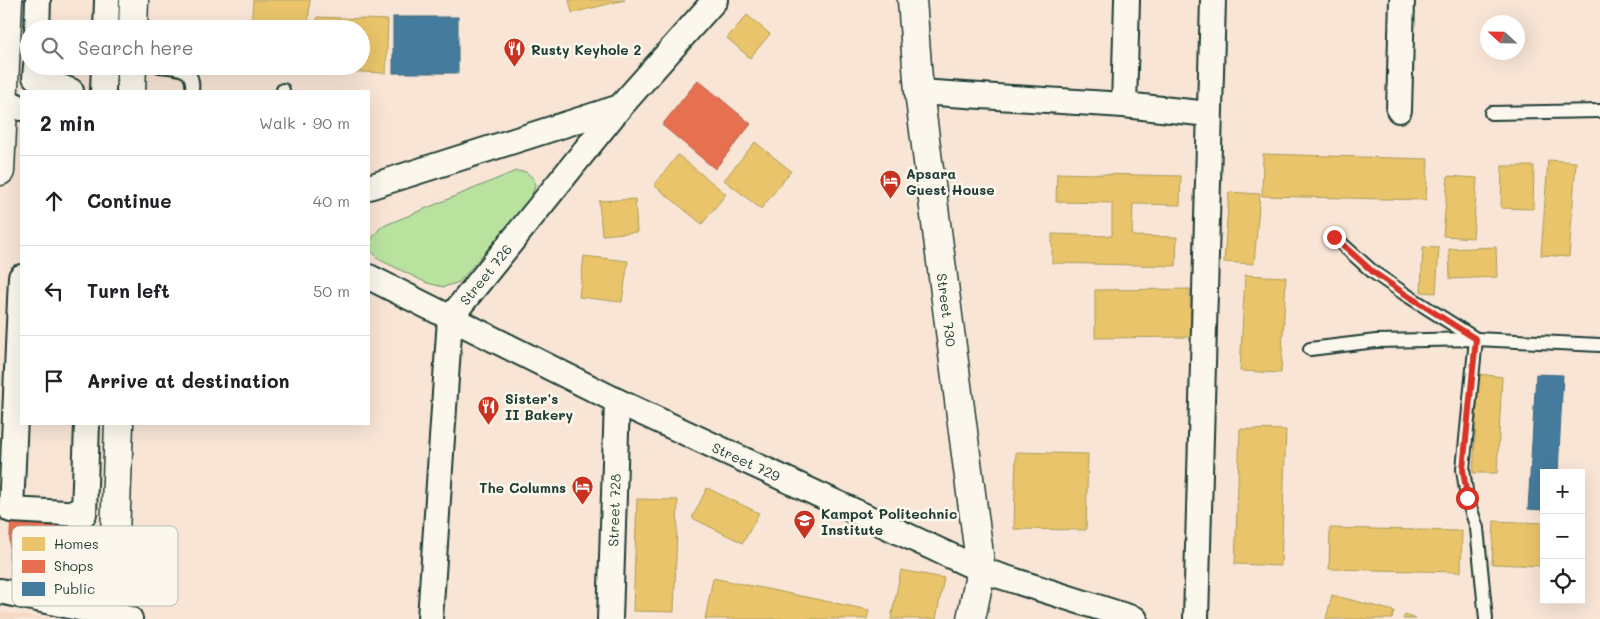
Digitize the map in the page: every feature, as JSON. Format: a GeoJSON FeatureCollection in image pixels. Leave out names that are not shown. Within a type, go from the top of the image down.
{"type":"FeatureCollection","features":[{"type":"Feature","properties":{"kind":"street"},"geometry":{"type":"LineString","coordinates":[[0,171],[8,102],[8,0]]}},
{"type":"Feature","properties":{"kind":"street"},"geometry":{"type":"LineString","coordinates":[[37,20],[38,0]]}},
{"type":"Feature","properties":{"kind":"street"},"geometry":{"type":"LineString","coordinates":[[106,20],[107,0]]}},
{"type":"Feature","properties":{"kind":"street"},"geometry":{"type":"LineString","coordinates":[[133,20],[134,0]]}},
{"type":"Feature","properties":{"kind":"street","name":"Street 726"},"geometry":{"type":"LineString","coordinates":[[430,619],[450,318],[620,107],[715,0]]}},
{"type":"Feature","properties":{"kind":"street","name":"Street 730"},"geometry":{"type":"LineString","coordinates":[[912,0],[919,92],[982,570],[971,619]]}},
{"type":"Feature","properties":{"kind":"street"},"geometry":{"type":"LineString","coordinates":[[1124,105],[1127,0]]}},
{"type":"Feature","properties":{"kind":"street"},"geometry":{"type":"LineString","coordinates":[[1196,619],[1213,0]]}},
{"type":"Feature","properties":{"kind":"street"},"geometry":{"type":"LineString","coordinates":[[1399,110],[1402,0]]}},
{"type":"Feature","properties":{"kind":"street"},"geometry":{"type":"LineString","coordinates":[[36,75],[36,77],[68,90]]}},
{"type":"Feature","properties":{"kind":"street"},"geometry":{"type":"LineString","coordinates":[[103,90],[104,75]]}},
{"type":"Feature","properties":{"kind":"street"},"geometry":{"type":"LineString","coordinates":[[131,90],[132,75]]}},
{"type":"Feature","properties":{"kind":"street"},"geometry":{"type":"LineString","coordinates":[[919,92],[1124,105],[1209,114]]}},
{"type":"Feature","properties":{"kind":"street"},"geometry":{"type":"LineString","coordinates":[[370,187],[620,107]]}},
{"type":"Feature","properties":{"kind":"street","name":"Street 729"},"geometry":{"type":"LineString","coordinates":[[370,278],[617,401],[982,570],[1135,619]]}},
{"type":"Feature","properties":{"kind":"street"},"geometry":{"type":"LineString","coordinates":[[20,300],[11,510],[84,514],[86,425]]}},
{"type":"Feature","properties":{"kind":"street","name":"Street 728"},"geometry":{"type":"LineString","coordinates":[[610,619],[617,401]]}},
{"type":"Feature","properties":{"kind":"street"},"geometry":{"type":"LineString","coordinates":[[118,526],[119,425]]}},
{"type":"Feature","properties":{"kind":"street"},"geometry":{"type":"LineString","coordinates":[[66,606],[118,618]]}},
{"type":"Feature","properties":{"kind":"lane"},"geometry":{"type":"LineString","coordinates":[[190,75],[193,78],[192,90]]}},
{"type":"Feature","properties":{"kind":"lane"},"geometry":{"type":"LineString","coordinates":[[1491,113],[1600,111]]}},
{"type":"Feature","properties":{"kind":"lane"},"geometry":{"type":"LineString","coordinates":[[1334,237],[1373,272],[1476,339]]}},
{"type":"Feature","properties":{"kind":"lane"},"geometry":{"type":"LineString","coordinates":[[1476,339],[1463,469],[1467,498],[1477,528],[1486,619]]}},
{"type":"Feature","properties":{"kind":"lane"},"geometry":{"type":"LineString","coordinates":[[1310,349],[1376,341],[1476,339],[1600,345]]}},
{"type":"Feature","properties":{"kind":"shaded area"},"geometry":{"type":"Polygon","coordinates":[[[0,612],[49,619],[0,619],[0,612]]]}},
{"type":"Feature","properties":{"kind":"green space"},"geometry":{"type":"Polygon","coordinates":[[[516,171],[526,172],[534,179],[535,186],[530,200],[459,282],[444,287],[427,283],[380,260],[371,251],[370,241],[381,227],[516,171]]]}},
{"type":"Feature","properties":{"kind":"building: Homes"},"geometry":{"type":"Polygon","coordinates":[[[253,0],[310,0],[309,20],[252,20],[253,0]]]}},
{"type":"Feature","properties":{"kind":"building: Homes"},"geometry":{"type":"Polygon","coordinates":[[[569,0],[625,0],[572,13],[569,0]]]}},
{"type":"Feature","properties":{"kind":"building: Homes"},"geometry":{"type":"Polygon","coordinates":[[[747,15],[770,34],[750,58],[727,38],[747,15]]]}},
{"type":"Feature","properties":{"kind":"building: Homes"},"geometry":{"type":"Polygon","coordinates":[[[317,17],[388,20],[386,73],[370,72],[370,20],[317,20],[317,17]]]}},
{"type":"Feature","properties":{"kind":"building: Homes"},"geometry":{"type":"Polygon","coordinates":[[[755,142],[791,171],[761,209],[724,180],[755,142]]]}},
{"type":"Feature","properties":{"kind":"building: Homes"},"geometry":{"type":"Polygon","coordinates":[[[1263,154],[1428,159],[1426,200],[1262,196],[1263,154]]]}},
{"type":"Feature","properties":{"kind":"building: Homes"},"geometry":{"type":"Polygon","coordinates":[[[678,155],[726,194],[702,224],[654,185],[678,155]]]}},
{"type":"Feature","properties":{"kind":"building: Homes"},"geometry":{"type":"Polygon","coordinates":[[[1548,160],[1576,162],[1569,257],[1541,255],[1548,160]]]}},
{"type":"Feature","properties":{"kind":"building: Homes"},"geometry":{"type":"Polygon","coordinates":[[[1502,166],[1534,166],[1533,209],[1501,208],[1502,166]]]}},
{"type":"Feature","properties":{"kind":"building: Homes"},"geometry":{"type":"Polygon","coordinates":[[[1057,173],[1181,176],[1180,205],[1133,204],[1132,236],[1177,237],[1176,266],[1052,263],[1052,234],[1112,236],[1112,203],[1056,202],[1057,173]]]}},
{"type":"Feature","properties":{"kind":"building: Homes"},"geometry":{"type":"Polygon","coordinates":[[[1448,176],[1477,178],[1473,238],[1443,236],[1448,176]]]}},
{"type":"Feature","properties":{"kind":"building: Homes"},"geometry":{"type":"Polygon","coordinates":[[[1229,192],[1260,194],[1254,264],[1224,262],[1229,192]]]}},
{"type":"Feature","properties":{"kind":"building: Homes"},"geometry":{"type":"Polygon","coordinates":[[[635,199],[637,232],[602,235],[599,201],[635,199]]]}},
{"type":"Feature","properties":{"kind":"building: Homes"},"geometry":{"type":"Polygon","coordinates":[[[1423,247],[1439,248],[1436,293],[1421,292],[1423,247]]]}},
{"type":"Feature","properties":{"kind":"building: Homes"},"geometry":{"type":"Polygon","coordinates":[[[1496,247],[1497,277],[1450,279],[1449,249],[1496,247]]]}},
{"type":"Feature","properties":{"kind":"building: Homes"},"geometry":{"type":"Polygon","coordinates":[[[584,256],[628,261],[622,302],[579,297],[584,256]]]}},
{"type":"Feature","properties":{"kind":"building: Homes"},"geometry":{"type":"Polygon","coordinates":[[[1245,275],[1286,277],[1281,373],[1240,371],[1245,275]]]}},
{"type":"Feature","properties":{"kind":"building: Homes"},"geometry":{"type":"Polygon","coordinates":[[[1190,289],[1191,337],[1095,338],[1095,290],[1190,289]]]}},
{"type":"Feature","properties":{"kind":"building: Homes"},"geometry":{"type":"Polygon","coordinates":[[[1479,374],[1502,377],[1497,473],[1473,473],[1479,374]]]}},
{"type":"Feature","properties":{"kind":"building: Homes"},"geometry":{"type":"Polygon","coordinates":[[[1240,429],[1286,430],[1281,566],[1235,564],[1240,429]]]}},
{"type":"Feature","properties":{"kind":"building: Homes"},"geometry":{"type":"Polygon","coordinates":[[[1016,452],[1088,454],[1086,530],[1014,529],[1016,452]]]}},
{"type":"Feature","properties":{"kind":"building: Homes"},"geometry":{"type":"Polygon","coordinates":[[[707,488],[759,513],[743,543],[692,518],[707,488]]]}},
{"type":"Feature","properties":{"kind":"building: Homes"},"geometry":{"type":"Polygon","coordinates":[[[637,499],[678,500],[674,612],[633,611],[637,499]]]}},
{"type":"Feature","properties":{"kind":"building: Homes"},"geometry":{"type":"Polygon","coordinates":[[[1494,521],[1540,523],[1540,566],[1492,564],[1494,521]]]}},
{"type":"Feature","properties":{"kind":"building: Homes"},"geometry":{"type":"Polygon","coordinates":[[[1330,528],[1462,531],[1461,572],[1329,569],[1330,528]]]}},
{"type":"Feature","properties":{"kind":"building: Homes"},"geometry":{"type":"Polygon","coordinates":[[[901,570],[944,578],[936,619],[891,619],[901,570]]]}},
{"type":"Feature","properties":{"kind":"building: Homes"},"geometry":{"type":"Polygon","coordinates":[[[713,578],[869,610],[867,619],[705,619],[713,578]]]}},
{"type":"Feature","properties":{"kind":"building: Homes"},"geometry":{"type":"Polygon","coordinates":[[[1332,595],[1394,611],[1392,619],[1326,619],[1332,595]]]}},
{"type":"Feature","properties":{"kind":"building: Homes"},"geometry":{"type":"Polygon","coordinates":[[[1405,615],[1416,619],[1403,619],[1405,615]]]}},
{"type":"Feature","properties":{"kind":"building: Shops"},"geometry":{"type":"Polygon","coordinates":[[[698,80],[751,124],[715,169],[662,125],[698,80]]]}},
{"type":"Feature","properties":{"kind":"building: Shops"},"geometry":{"type":"Polygon","coordinates":[[[11,510],[84,514],[83,526],[12,526],[12,560],[9,559],[11,510]]]}},
{"type":"Feature","properties":{"kind":"building: Public"},"geometry":{"type":"Polygon","coordinates":[[[393,17],[458,17],[458,73],[393,73],[393,17]]]}},
{"type":"Feature","properties":{"kind":"building: Public"},"geometry":{"type":"Polygon","coordinates":[[[1536,374],[1563,375],[1558,469],[1540,469],[1540,510],[1528,509],[1536,374]]]}},
{"type":"Feature","properties":{"kind":"place","name":"Rusty Keyhole 2"},"geometry":{"type":"Point","coordinates":[515,68]}},
{"type":"Feature","properties":{"kind":"place","name":"Apsara Guest House"},"geometry":{"type":"Point","coordinates":[890,200]}},
{"type":"Feature","properties":{"kind":"place","name":"Sister's II Bakery"},"geometry":{"type":"Point","coordinates":[489,425]}},
{"type":"Feature","properties":{"kind":"place","name":"The Columns"},"geometry":{"type":"Point","coordinates":[582,506]}},
{"type":"Feature","properties":{"kind":"place","name":"Kampot Politechnic Institute"},"geometry":{"type":"Point","coordinates":[805,540]}},
{"type":"Feature","properties":{"kind":"route"},"geometry":{"type":"LineString","coordinates":[[1334,237],[1373,272],[1476,339],[1463,469],[1467,498]]}}]}
